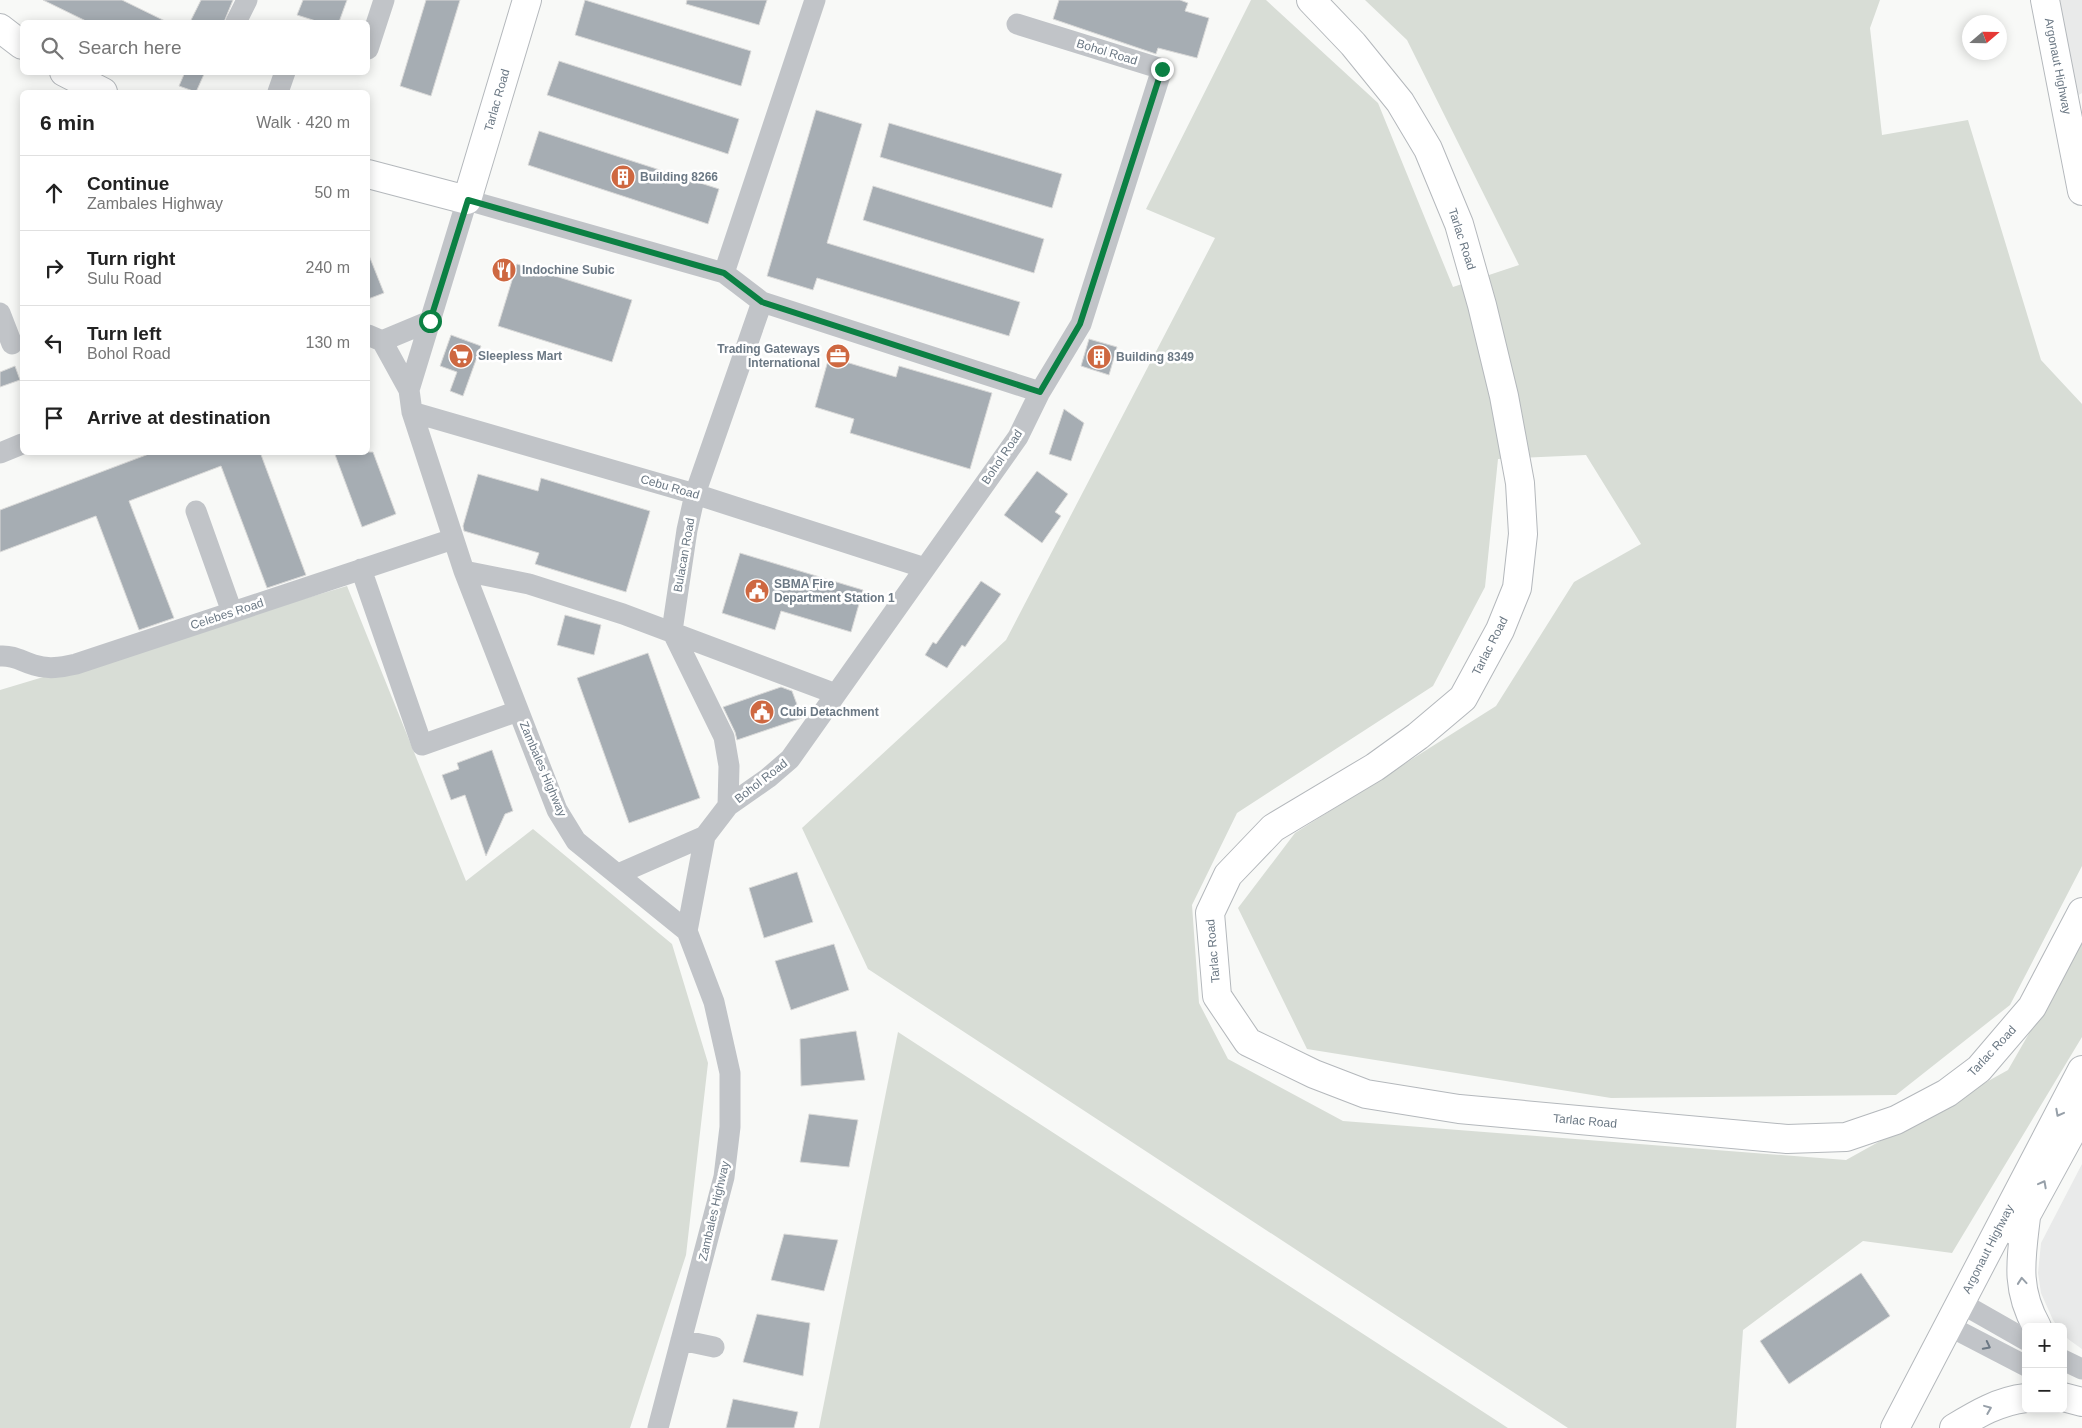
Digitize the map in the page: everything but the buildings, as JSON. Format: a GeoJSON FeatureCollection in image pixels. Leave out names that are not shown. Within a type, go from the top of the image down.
{"type":"FeatureCollection","features":[{"type":"Feature","properties":{"kind":"main road","name":"Tarlac Road"},"geometry":{"type":"LineString","coordinates":[[468,200],[527,0]]}},
{"type":"Feature","properties":{"kind":"main road","name":"Tarlac Road"},"geometry":{"type":"LineString","coordinates":[[1312,0],[1354,44],[1400,102],[1428,148],[1459,224],[1482,305],[1504,396],[1520,483],[1523,534],[1517,588],[1500,630],[1463,698],[1418,736],[1375,767],[1273,828],[1228,875],[1210,913],[1217,996],[1248,1042],[1314,1074],[1366,1094],[1459,1109],[1787,1139],[1846,1137],[1896,1120],[1947,1093],[1979,1068],[2032,1007],[2082,912]]}},
{"type":"Feature","properties":{"kind":"main road","name":"Argonaut Highway"},"geometry":{"type":"LineString","coordinates":[[2045,0],[2082,191]]}},
{"type":"Feature","properties":{"kind":"main road"},"geometry":{"type":"LineString","coordinates":[[0,28],[20,43]]}},
{"type":"Feature","properties":{"kind":"main road"},"geometry":{"type":"LineString","coordinates":[[70,75],[99,90]]}},
{"type":"Feature","properties":{"kind":"main road"},"geometry":{"type":"LineString","coordinates":[[370,175],[468,200]]}},
{"type":"Feature","properties":{"kind":"main road","name":"Argonaut Highway"},"geometry":{"type":"LineString","coordinates":[[1914,1428],[1962,1319],[2082,1070]]}},
{"type":"Feature","properties":{"kind":"main road","name":"Argonaut Highway"},"geometry":{"type":"LineString","coordinates":[[1895,1428],[2026,1217],[2082,1112]]}},
{"type":"Feature","properties":{"kind":"main road"},"geometry":{"type":"LineString","coordinates":[[2026,1217],[2020,1264],[2023,1296],[2036,1323]]}},
{"type":"Feature","properties":{"kind":"main road"},"geometry":{"type":"LineString","coordinates":[[1954,1428],[1979,1413],[2010,1400],[2022,1398]]}},
{"type":"Feature","properties":{"kind":"main road"},"geometry":{"type":"LineString","coordinates":[[2067,1398],[2082,1402]]}},
{"type":"Feature","properties":{"kind":"street"},"geometry":{"type":"LineString","coordinates":[[370,43],[384,0]]}},
{"type":"Feature","properties":{"kind":"street"},"geometry":{"type":"LineString","coordinates":[[724,273],[815,0]]}},
{"type":"Feature","properties":{"kind":"street"},"geometry":{"type":"LineString","coordinates":[[243,9],[254,20]]}},
{"type":"Feature","properties":{"kind":"street","name":"Bohol Road"},"geometry":{"type":"LineString","coordinates":[[687,931],[705,836],[728,806],[768,778],[790,759],[1018,437],[1040,392],[1080,324],[1162,69],[1017,24]]}},
{"type":"Feature","properties":{"kind":"street"},"geometry":{"type":"LineString","coordinates":[[279,90],[283,75]]}},
{"type":"Feature","properties":{"kind":"street"},"geometry":{"type":"LineString","coordinates":[[468,200],[724,273],[762,302],[1040,392]]}},
{"type":"Feature","properties":{"kind":"street","name":"Zambales Highway"},"geometry":{"type":"LineString","coordinates":[[468,200],[409,390],[412,412],[464,571],[557,810],[576,840],[687,931],[714,1002],[730,1073],[730,1127],[724,1177],[658,1428]]}},
{"type":"Feature","properties":{"kind":"street","name":"Bulacan Road"},"geometry":{"type":"LineString","coordinates":[[672,631],[686,530],[695,494],[762,302]]}},
{"type":"Feature","properties":{"kind":"street"},"geometry":{"type":"LineString","coordinates":[[0,313],[12,344]]}},
{"type":"Feature","properties":{"kind":"street"},"geometry":{"type":"LineString","coordinates":[[409,390],[375,338],[430,321]]}},
{"type":"Feature","properties":{"kind":"street","name":"Cebu Road"},"geometry":{"type":"LineString","coordinates":[[412,412],[695,494],[925,568]]}},
{"type":"Feature","properties":{"kind":"street"},"geometry":{"type":"LineString","coordinates":[[0,453],[20,445]]}},
{"type":"Feature","properties":{"kind":"street"},"geometry":{"type":"LineString","coordinates":[[196,511],[232,612]]}},
{"type":"Feature","properties":{"kind":"street","name":"Celebes Road"},"geometry":{"type":"LineString","coordinates":[[0,656],[9,655],[21,658],[33,665],[52,669],[76,664],[453,539]]}},
{"type":"Feature","properties":{"kind":"street"},"geometry":{"type":"LineString","coordinates":[[362,569],[422,745],[518,711]]}},
{"type":"Feature","properties":{"kind":"street"},"geometry":{"type":"LineString","coordinates":[[464,571],[529,584],[672,631],[836,694]]}},
{"type":"Feature","properties":{"kind":"street"},"geometry":{"type":"LineString","coordinates":[[672,631],[724,737],[729,766],[728,806]]}},
{"type":"Feature","properties":{"kind":"street","name":"Bohol Road"},"geometry":{"type":"LineString","coordinates":[[618,874],[705,836]]}},
{"type":"Feature","properties":{"kind":"street"},"geometry":{"type":"LineString","coordinates":[[1962,1319],[2022,1339]]}},
{"type":"Feature","properties":{"kind":"street"},"geometry":{"type":"LineString","coordinates":[[1962,1319],[2022,1363]]}},
{"type":"Feature","properties":{"kind":"street"},"geometry":{"type":"LineString","coordinates":[[681,1340],[714,1347]]}},
{"type":"Feature","properties":{"kind":"street"},"geometry":{"type":"LineString","coordinates":[[2067,1362],[2082,1369]]}},
{"type":"Feature","properties":{"kind":"street"},"geometry":{"type":"LineString","coordinates":[[2067,1388],[2082,1396]]}},
{"type":"Feature","properties":{"kind":"shaded area"},"geometry":{"type":"Polygon","coordinates":[[[1251,0],[1266,0],[1378,103],[1453,287],[1519,265],[1407,40],[1365,0],[1880,0],[1870,28],[1882,135],[1968,120],[2041,360],[2082,404],[2082,866],[2010,1005],[1896,1095],[1611,1098],[1307,1049],[1238,908],[1295,833],[1496,706],[1574,582],[1641,544],[1586,455],[1498,459],[1485,587],[1433,686],[1237,813],[1192,905],[1199,1003],[1228,1059],[1343,1121],[1846,1160],[2008,1070],[2082,941],[2082,1037],[1952,1253],[1863,1241],[1743,1330],[1736,1428],[1568,1428],[868,969],[802,828],[1006,640],[1215,238],[1146,209],[1251,0]]]}},
{"type":"Feature","properties":{"kind":"shaded area"},"geometry":{"type":"Polygon","coordinates":[[[2060,0],[2082,0],[2082,93],[2077,96],[2060,0]]]}},
{"type":"Feature","properties":{"kind":"shaded area"},"geometry":{"type":"Polygon","coordinates":[[[347,586],[466,881],[533,829],[672,944],[708,1063],[686,1255],[630,1428],[0,1428],[0,690],[347,586]]]}},
{"type":"Feature","properties":{"kind":"shaded area"},"geometry":{"type":"Polygon","coordinates":[[[898,1032],[1508,1428],[819,1428],[898,1032]]]}},
{"type":"Feature","properties":{"kind":"shaded area"},"geometry":{"type":"Polygon","coordinates":[[[2082,1164],[2082,1349],[2067,1338],[2067,1323],[2055,1323],[2041,1293],[2038,1273],[2041,1243],[2082,1164]]]}},
{"type":"Feature","properties":{"kind":"place","name":"Building 8266"},"geometry":{"type":"Point","coordinates":[623,177]}},
{"type":"Feature","properties":{"kind":"place","name":"Indochine Subic"},"geometry":{"type":"Point","coordinates":[504,270]}},
{"type":"Feature","properties":{"kind":"place","name":"Sleepless Mart"},"geometry":{"type":"Point","coordinates":[461,356]}},
{"type":"Feature","properties":{"kind":"place","name":"Trading Gateways International"},"geometry":{"type":"Point","coordinates":[838,356]}},
{"type":"Feature","properties":{"kind":"place","name":"Building 8349"},"geometry":{"type":"Point","coordinates":[1099,357]}},
{"type":"Feature","properties":{"kind":"place","name":"SBMA Fire Department Station 1"},"geometry":{"type":"Point","coordinates":[757,591]}},
{"type":"Feature","properties":{"kind":"place","name":"Cubi Detachment"},"geometry":{"type":"Point","coordinates":[762,712]}},
{"type":"Feature","properties":{"kind":"route"},"geometry":{"type":"LineString","coordinates":[[430,321],[468,200],[724,273],[762,302],[1040,392],[1080,324],[1162,69]]}}]}
